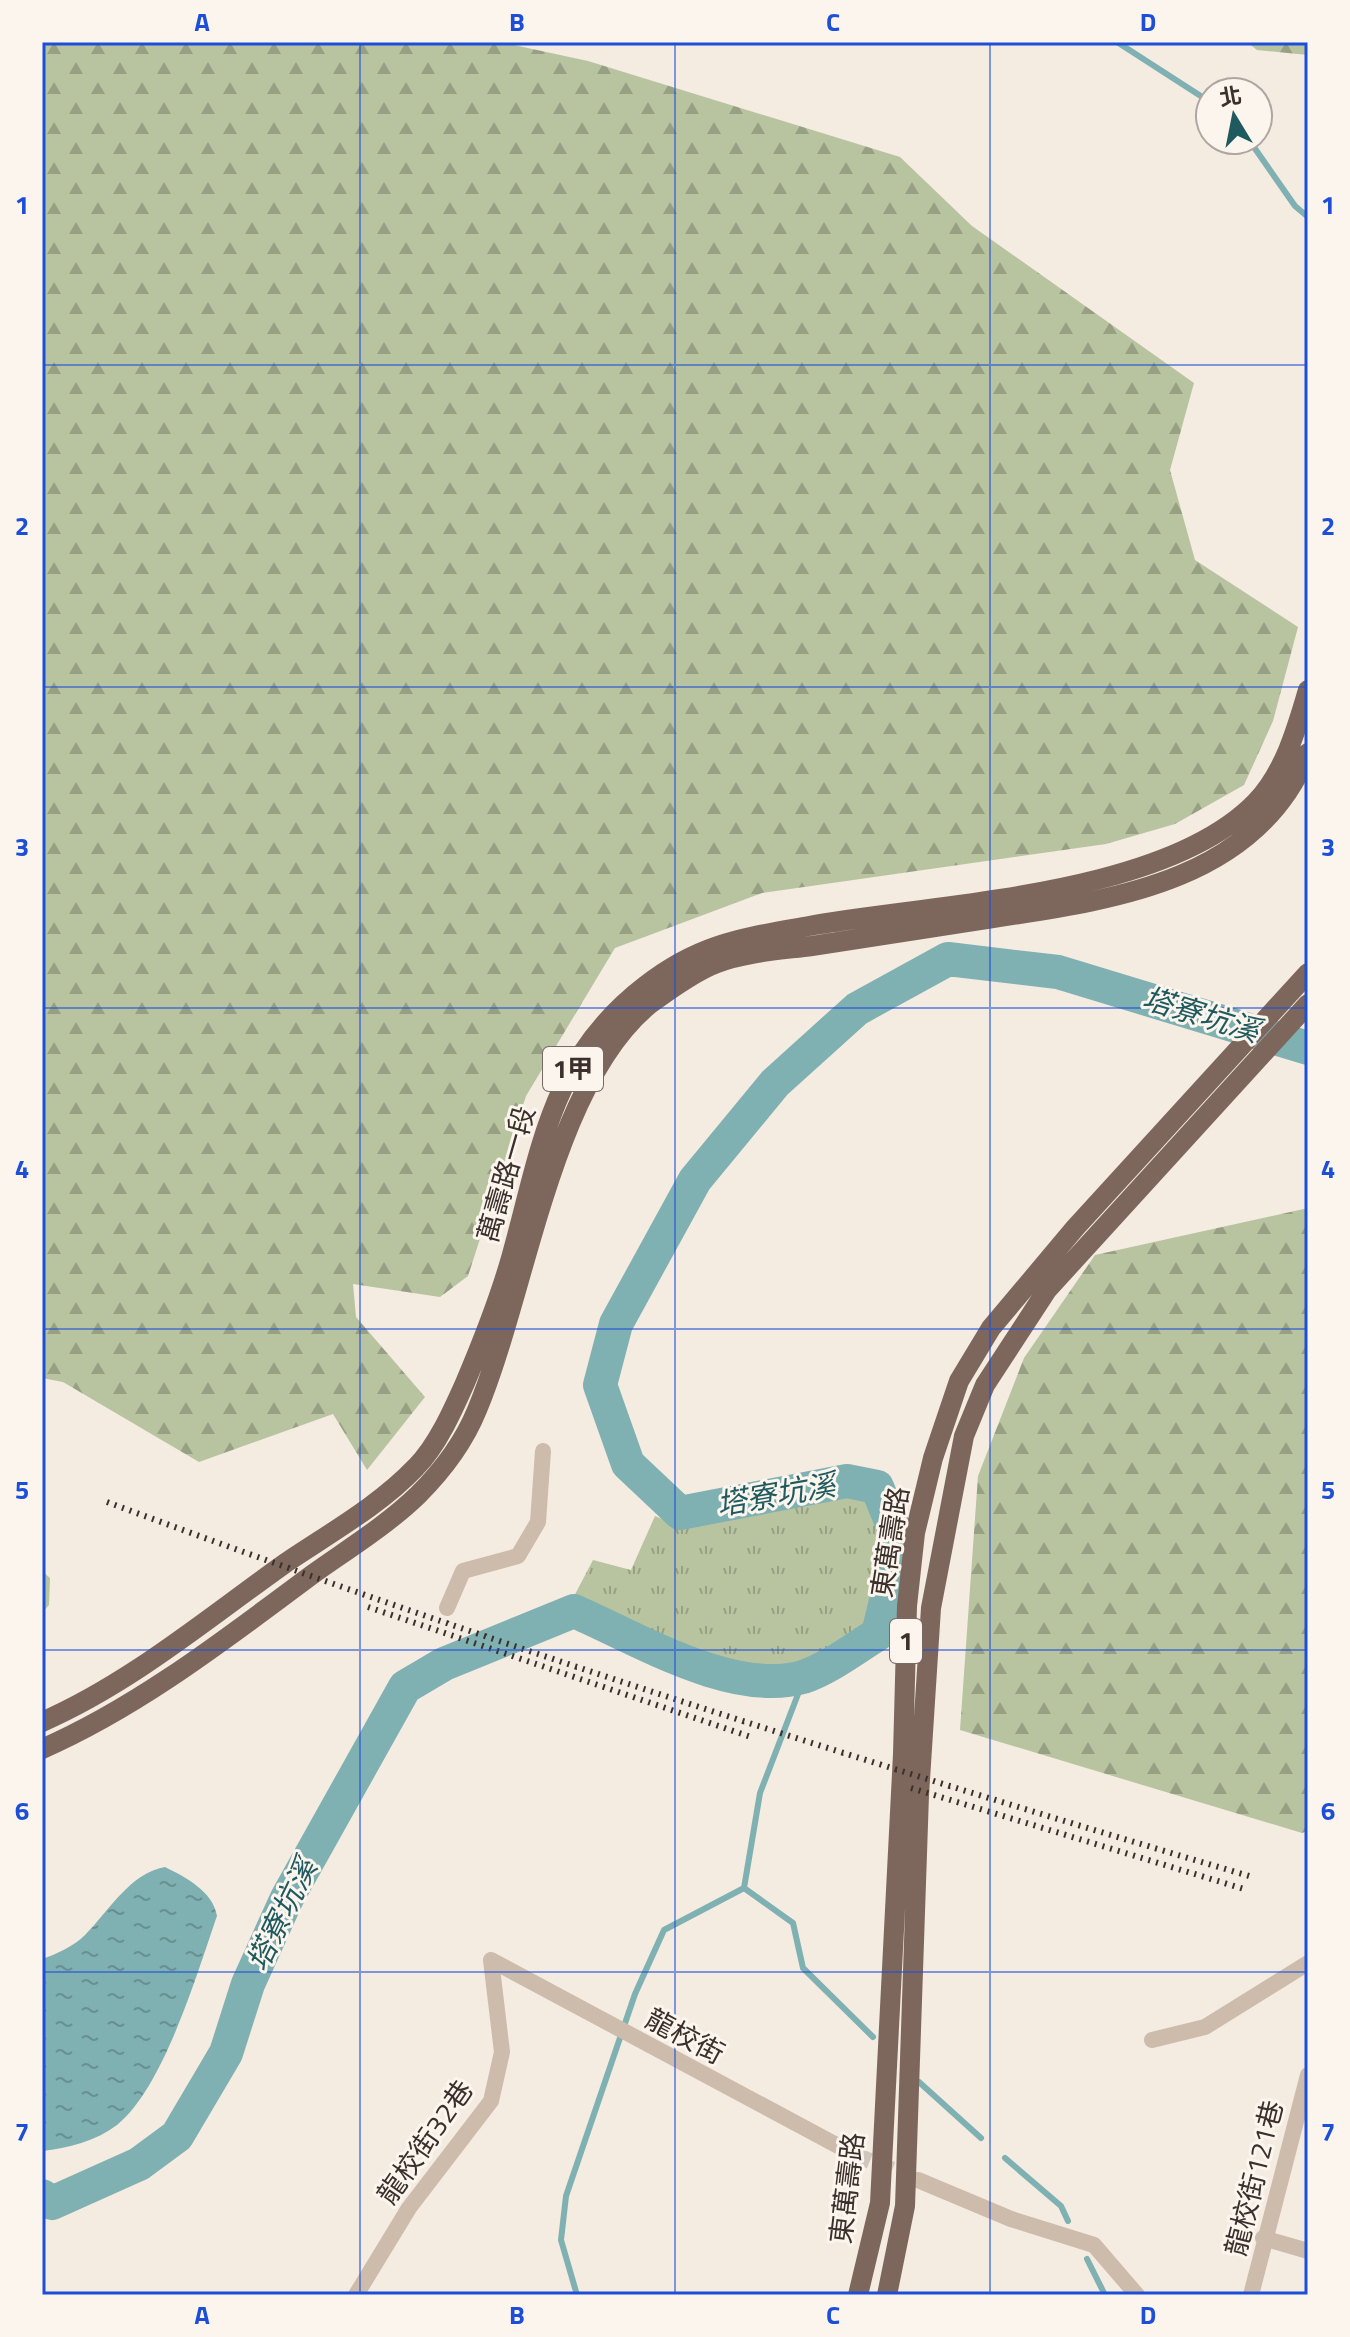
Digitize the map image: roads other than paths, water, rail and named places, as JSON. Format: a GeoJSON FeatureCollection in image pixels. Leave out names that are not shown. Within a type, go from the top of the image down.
{"type":"FeatureCollection","features":[{"type":"Feature","properties":{"kind":"main road","name":"萬壽路一段"},"geometry":{"type":"LineString","coordinates":[[42,1722],[125,1679],[417,1466],[464,1384],[509,1263],[548,1115],[581,1056],[622,1004],[679,960],[733,940],[886,912],[1001,897],[1102,878],[1160,862],[1197,845],[1256,802],[1278,772],[1308,690]]}},
{"type":"Feature","properties":{"kind":"main road","name":"萬壽路一段"},"geometry":{"type":"LineString","coordinates":[[42,1749],[132,1701],[266,1609],[415,1497],[455,1453],[477,1412],[505,1335],[570,1122],[610,1049],[648,1006],[717,963],[1109,899],[1182,877],[1248,837],[1268,818],[1297,780],[1308,753]]}},
{"type":"Feature","properties":{"kind":"main road","name":"東萬壽路"},"geometry":{"type":"LineString","coordinates":[[858,2295],[880,2203],[903,1754],[907,1606],[915,1533],[933,1458],[959,1381],[991,1328],[1075,1228],[1308,973]]}},
{"type":"Feature","properties":{"kind":"main road","name":"東萬壽路"},"geometry":{"type":"LineString","coordinates":[[887,2295],[905,2206],[919,1795],[931,1608],[938,1557],[964,1436],[992,1374],[1047,1290],[1308,1004]]}},
{"type":"Feature","properties":{"kind":"main road"},"geometry":{"type":"LineString","coordinates":[[907,1606],[931,1608]]}},
{"type":"Feature","properties":{"kind":"street"},"geometry":{"type":"LineString","coordinates":[[447,1608],[463,1571],[518,1556],[538,1522],[543,1451]]}},
{"type":"Feature","properties":{"kind":"street","name":"龍校街"},"geometry":{"type":"LineString","coordinates":[[491,1960],[855,2155]]}},
{"type":"Feature","properties":{"kind":"street","name":"龍校街32巷"},"geometry":{"type":"LineString","coordinates":[[356,2295],[409,2208],[491,2101],[502,2052],[491,1960]]}},
{"type":"Feature","properties":{"kind":"street"},"geometry":{"type":"LineString","coordinates":[[1152,2040],[1205,2027],[1308,1963]]}},
{"type":"Feature","properties":{"kind":"street","name":"龍校街121巷"},"geometry":{"type":"LineString","coordinates":[[1251,2295],[1263,2238],[1301,2124],[1308,2075]]}},
{"type":"Feature","properties":{"kind":"street"},"geometry":{"type":"LineString","coordinates":[[918,2180],[1011,2219],[1094,2245],[1137,2295]]}},
{"type":"Feature","properties":{"kind":"street"},"geometry":{"type":"LineString","coordinates":[[1263,2238],[1308,2251]]}},
{"type":"Feature","properties":{"kind":"water"},"geometry":{"type":"Polygon","coordinates":[[[165,1867],[204,1892],[217,1916],[177,2028],[150,2084],[117,2125],[81,2143],[42,2151],[42,1959],[76,1943],[131,1885],[152,1871],[165,1867]]]}},
{"type":"Feature","properties":{"kind":"waterway"},"geometry":{"type":"LineString","coordinates":[[1117,42],[1194,92]]}},
{"type":"Feature","properties":{"kind":"waterway"},"geometry":{"type":"LineString","coordinates":[[1260,156],[1295,206],[1308,217]]}},
{"type":"Feature","properties":{"kind":"waterway","name":"塔寮坑溪"},"geometry":{"type":"LineString","coordinates":[[42,2196],[52,2203],[139,2164],[177,2136],[226,2053],[248,1984],[287,1898],[405,1687],[444,1664],[574,1611],[686,1662],[747,1679],[776,1681],[803,1677],[832,1664],[878,1634],[900,1543],[877,1487],[847,1481],[680,1513],[628,1464],[600,1385],[616,1324],[695,1180],[775,1083],[857,1009],[948,959],[1058,972],[1308,1048]]}},
{"type":"Feature","properties":{"kind":"waterway"},"geometry":{"type":"LineString","coordinates":[[577,2295],[561,2240],[566,2196],[635,1994],[664,1930],[744,1888],[760,1793],[805,1676]]}},
{"type":"Feature","properties":{"kind":"waterway"},"geometry":{"type":"LineString","coordinates":[[744,1888],[793,1923],[803,1968],[873,2037]]}},
{"type":"Feature","properties":{"kind":"waterway"},"geometry":{"type":"LineString","coordinates":[[919,2082],[981,2138]]}},
{"type":"Feature","properties":{"kind":"waterway"},"geometry":{"type":"LineString","coordinates":[[1005,2158],[1061,2206],[1068,2221]]}},
{"type":"Feature","properties":{"kind":"waterway"},"geometry":{"type":"LineString","coordinates":[[1087,2259],[1105,2295]]}},
{"type":"Feature","properties":{"kind":"tunnel"},"geometry":{"type":"LineString","coordinates":[[855,2155],[913,2178]]}},
{"type":"Feature","properties":{"kind":"railway"},"geometry":{"type":"LineString","coordinates":[[107,1502],[390,1604],[675,1699],[961,1790],[1249,1876]]}},
{"type":"Feature","properties":{"kind":"railway"},"geometry":{"type":"LineString","coordinates":[[368,1607],[754,1738]]}},
{"type":"Feature","properties":{"kind":"railway"},"geometry":{"type":"LineString","coordinates":[[911,1788],[1244,1889]]}}]}
